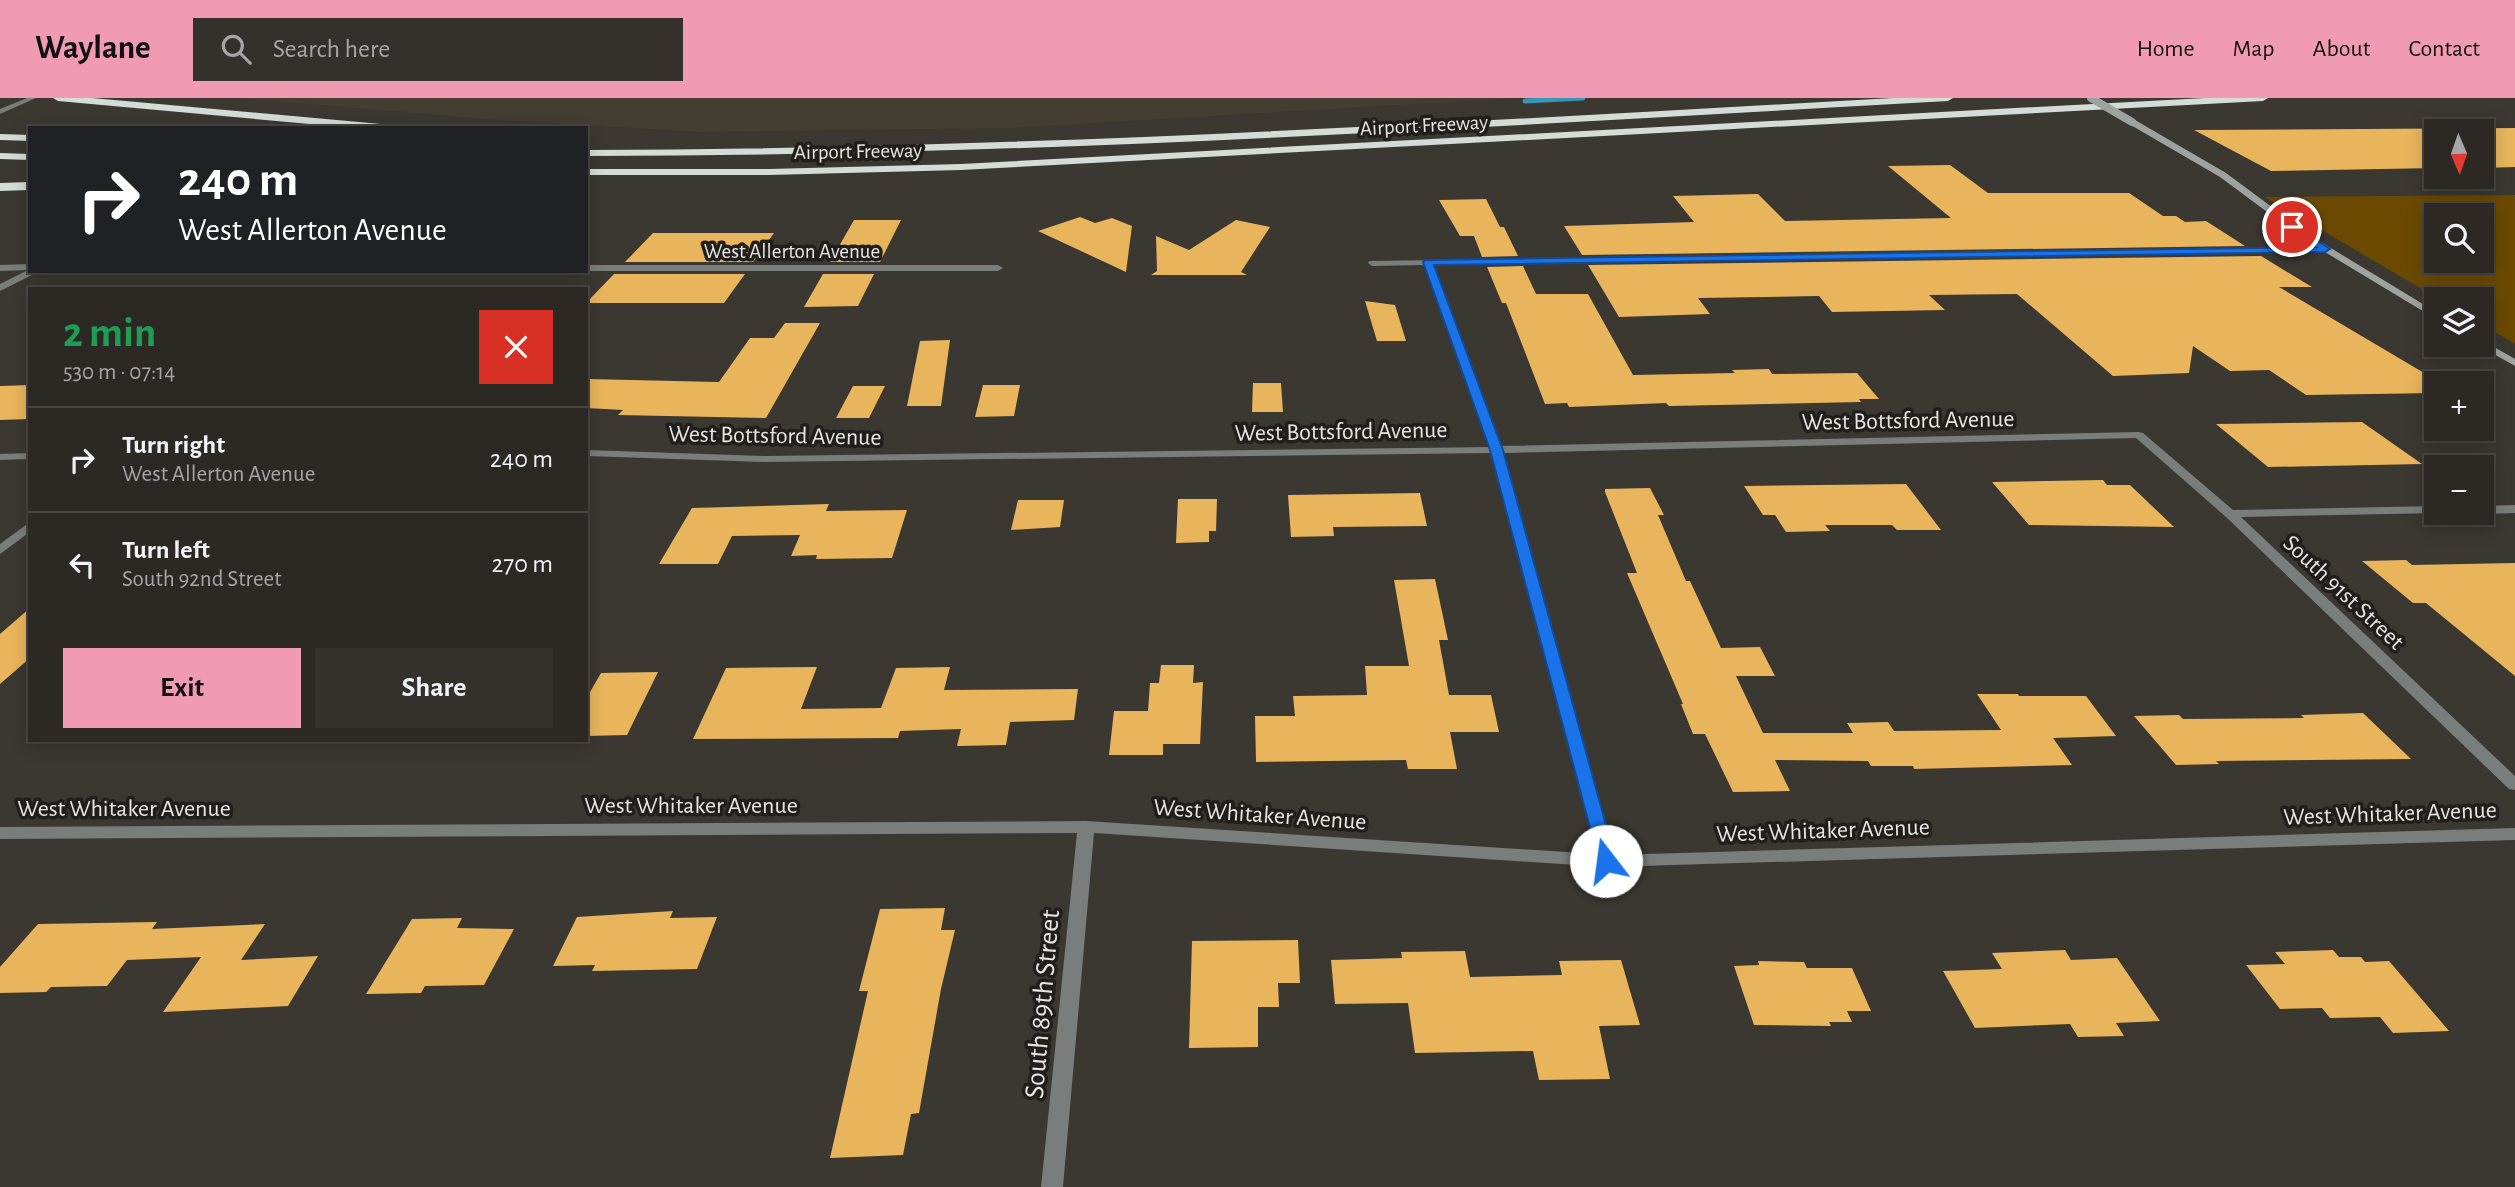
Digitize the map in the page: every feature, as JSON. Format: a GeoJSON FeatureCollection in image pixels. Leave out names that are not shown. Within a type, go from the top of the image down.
{"type":"FeatureCollection","features":[{"type":"Feature","properties":{"kind":"highway"},"geometry":{"type":"LineString","coordinates":[[58,98],[370,126]]}},
{"type":"Feature","properties":{"kind":"highway","name":"Airport Freeway"},"geometry":{"type":"LineString","coordinates":[[588,153],[814,153],[978,149],[1948,98]]}},
{"type":"Feature","properties":{"kind":"highway","name":"Airport Freeway"},"geometry":{"type":"LineString","coordinates":[[588,172],[849,171],[1317,150],[2263,98]]}},
{"type":"Feature","properties":{"kind":"highway"},"geometry":{"type":"LineString","coordinates":[[0,137],[28,138]]}},
{"type":"Feature","properties":{"kind":"highway"},"geometry":{"type":"LineString","coordinates":[[588,143],[686,148],[933,144],[978,149]]}},
{"type":"Feature","properties":{"kind":"highway"},"geometry":{"type":"LineString","coordinates":[[588,182],[967,175],[1169,164],[1317,150]]}},
{"type":"Feature","properties":{"kind":"highway"},"geometry":{"type":"LineString","coordinates":[[0,156],[28,156]]}},
{"type":"Feature","properties":{"kind":"highway"},"geometry":{"type":"LineString","coordinates":[[0,187],[28,186]]}},
{"type":"Feature","properties":{"kind":"main road"},"geometry":{"type":"LineString","coordinates":[[2091,98],[2223,176],[2325,249],[2424,309]]}},
{"type":"Feature","properties":{"kind":"main road"},"geometry":{"type":"LineString","coordinates":[[2494,350],[2515,363]]}},
{"type":"Feature","properties":{"kind":"street"},"geometry":{"type":"LineString","coordinates":[[0,102],[30,98]]}},
{"type":"Feature","properties":{"kind":"street"},"geometry":{"type":"LineString","coordinates":[[0,112],[30,98]]}},
{"type":"Feature","properties":{"kind":"street"},"geometry":{"type":"LineString","coordinates":[[1372,263],[2325,249]]}},
{"type":"Feature","properties":{"kind":"street"},"geometry":{"type":"LineString","coordinates":[[1428,262],[1497,450],[1606,861]]}},
{"type":"Feature","properties":{"kind":"street"},"geometry":{"type":"LineString","coordinates":[[0,268],[28,267]]}},
{"type":"Feature","properties":{"kind":"street","name":"West Allerton Avenue"},"geometry":{"type":"LineString","coordinates":[[588,268],[998,268]]}},
{"type":"Feature","properties":{"kind":"street"},"geometry":{"type":"LineString","coordinates":[[0,288],[29,273]]}},
{"type":"Feature","properties":{"kind":"street","name":"West Bottsford Avenue"},"geometry":{"type":"LineString","coordinates":[[588,453],[765,459],[1497,450],[2139,435]]}},
{"type":"Feature","properties":{"kind":"street","name":"South 91st Street"},"geometry":{"type":"LineString","coordinates":[[2139,435],[2230,514],[2515,785]]}},
{"type":"Feature","properties":{"kind":"street"},"geometry":{"type":"LineString","coordinates":[[0,457],[28,456]]}},
{"type":"Feature","properties":{"kind":"street"},"geometry":{"type":"LineString","coordinates":[[2494,510],[2515,509]]}},
{"type":"Feature","properties":{"kind":"street"},"geometry":{"type":"LineString","coordinates":[[2230,514],[2424,510]]}},
{"type":"Feature","properties":{"kind":"street"},"geometry":{"type":"LineString","coordinates":[[0,550],[28,528]]}},
{"type":"Feature","properties":{"kind":"street","name":"West Whitaker Avenue"},"geometry":{"type":"LineString","coordinates":[[0,833],[1086,827],[1606,861],[2515,834]]}},
{"type":"Feature","properties":{"kind":"street","name":"South 89th Street"},"geometry":{"type":"LineString","coordinates":[[1052,1187],[1086,827]]}},
{"type":"Feature","properties":{"kind":"shaded area"},"geometry":{"type":"Polygon","coordinates":[[[239,98],[1515,98],[1012,128],[697,132],[485,119],[239,98]]]}},
{"type":"Feature","properties":{"kind":"shaded area"},"geometry":{"type":"Polygon","coordinates":[[[2515,195],[2515,344],[2494,331],[2494,287],[2424,287],[2424,290],[2265,197],[2515,195]]]}},
{"type":"Feature","properties":{"kind":"building"},"geometry":{"type":"Polygon","coordinates":[[[2494,128],[2515,128],[2515,167],[2494,168],[2494,128]]]}},
{"type":"Feature","properties":{"kind":"building"},"geometry":{"type":"Polygon","coordinates":[[[2424,129],[2424,168],[2271,171],[2194,130],[2424,129]]]}},
{"type":"Feature","properties":{"kind":"building"},"geometry":{"type":"Polygon","coordinates":[[[1950,165],[1988,193],[2129,193],[2163,216],[2176,216],[2185,222],[2206,221],[2245,246],[1582,255],[1564,226],[1694,222],[1673,196],[1758,194],[1785,221],[1951,218],[1888,166],[1950,165]]]}},
{"type":"Feature","properties":{"kind":"building"},"geometry":{"type":"Polygon","coordinates":[[[1486,199],[1518,256],[1482,257],[1474,236],[1460,236],[1439,200],[1486,199]]]}},
{"type":"Feature","properties":{"kind":"building"},"geometry":{"type":"Polygon","coordinates":[[[1080,217],[1095,223],[1112,218],[1132,226],[1126,272],[1038,231],[1080,217]]]}},
{"type":"Feature","properties":{"kind":"building"},"geometry":{"type":"Polygon","coordinates":[[[854,220],[901,220],[880,262],[830,262],[854,220]]]}},
{"type":"Feature","properties":{"kind":"building"},"geometry":{"type":"Polygon","coordinates":[[[1236,220],[1270,227],[1241,272],[1247,275],[1151,275],[1157,271],[1156,236],[1189,250],[1236,220]]]}},
{"type":"Feature","properties":{"kind":"building"},"geometry":{"type":"Polygon","coordinates":[[[653,233],[774,233],[753,262],[625,262],[653,233]]]}},
{"type":"Feature","properties":{"kind":"building"},"geometry":{"type":"Polygon","coordinates":[[[2261,256],[2312,287],[2279,287],[2424,373],[2424,393],[2306,395],[2269,370],[2230,371],[2193,346],[2189,373],[2113,376],[2017,294],[1929,295],[1945,310],[1832,312],[1819,296],[1698,298],[1710,314],[1619,317],[1588,265],[2261,256]]]}},
{"type":"Feature","properties":{"kind":"building"},"geometry":{"type":"Polygon","coordinates":[[[1523,266],[1536,294],[1588,294],[1633,375],[1735,373],[1732,370],[1769,369],[1772,374],[1857,373],[1879,399],[1859,399],[1861,402],[1669,406],[1666,403],[1569,407],[1567,403],[1545,404],[1506,303],[1502,303],[1487,267],[1523,266]]]}},
{"type":"Feature","properties":{"kind":"building"},"geometry":{"type":"Polygon","coordinates":[[[614,274],[745,274],[724,303],[588,301],[614,274]]]}},
{"type":"Feature","properties":{"kind":"building"},"geometry":{"type":"Polygon","coordinates":[[[823,274],[874,274],[858,306],[804,307],[823,274]]]}},
{"type":"Feature","properties":{"kind":"building"},"geometry":{"type":"Polygon","coordinates":[[[1365,301],[1395,305],[1406,341],[1377,341],[1365,301]]]}},
{"type":"Feature","properties":{"kind":"building"},"geometry":{"type":"Polygon","coordinates":[[[785,323],[820,323],[766,418],[618,415],[623,410],[588,408],[588,379],[719,382],[750,338],[774,338],[785,323]]]}},
{"type":"Feature","properties":{"kind":"building"},"geometry":{"type":"Polygon","coordinates":[[[950,340],[941,406],[907,406],[920,341],[950,340]]]}},
{"type":"Feature","properties":{"kind":"building"},"geometry":{"type":"Polygon","coordinates":[[[1253,383],[1281,383],[1283,412],[1252,412],[1253,383]]]}},
{"type":"Feature","properties":{"kind":"building"},"geometry":{"type":"Polygon","coordinates":[[[28,385],[28,419],[0,420],[0,386],[28,385]]]}},
{"type":"Feature","properties":{"kind":"building"},"geometry":{"type":"Polygon","coordinates":[[[983,385],[1020,385],[1014,416],[975,417],[983,385]]]}},
{"type":"Feature","properties":{"kind":"building"},"geometry":{"type":"Polygon","coordinates":[[[853,386],[885,386],[869,418],[836,418],[853,386]]]}},
{"type":"Feature","properties":{"kind":"building"},"geometry":{"type":"Polygon","coordinates":[[[2362,422],[2422,464],[2268,467],[2216,424],[2362,422]]]}},
{"type":"Feature","properties":{"kind":"building"},"geometry":{"type":"Polygon","coordinates":[[[2103,480],[2107,485],[2130,485],[2174,527],[2029,525],[1992,482],[2103,480]]]}},
{"type":"Feature","properties":{"kind":"building"},"geometry":{"type":"Polygon","coordinates":[[[1906,484],[1941,530],[1897,530],[1892,525],[1825,525],[1830,531],[1786,532],[1775,515],[1763,515],[1744,486],[1906,484]]]}},
{"type":"Feature","properties":{"kind":"building"},"geometry":{"type":"Polygon","coordinates":[[[1650,488],[1664,515],[1658,515],[1686,581],[1690,581],[1721,648],[1760,647],[1775,676],[1736,676],[1763,733],[1853,733],[1847,723],[1888,722],[1894,731],[2001,730],[1977,694],[2018,694],[2086,696],[2116,736],[2053,738],[2072,765],[1914,769],[1913,766],[1871,766],[1868,761],[1775,760],[1790,791],[1733,792],[1705,734],[1693,734],[1683,704],[1627,573],[1637,573],[1605,492],[1605,489],[1650,488]]]}},
{"type":"Feature","properties":{"kind":"building"},"geometry":{"type":"Polygon","coordinates":[[[1420,493],[1427,526],[1333,527],[1334,536],[1291,537],[1288,495],[1420,493]]]}},
{"type":"Feature","properties":{"kind":"building"},"geometry":{"type":"Polygon","coordinates":[[[1178,499],[1217,499],[1216,531],[1209,531],[1209,542],[1176,543],[1178,499]]]}},
{"type":"Feature","properties":{"kind":"building"},"geometry":{"type":"Polygon","coordinates":[[[1018,500],[1064,500],[1060,527],[1011,530],[1018,500]]]}},
{"type":"Feature","properties":{"kind":"building"},"geometry":{"type":"Polygon","coordinates":[[[829,504],[826,511],[907,510],[892,558],[816,559],[817,555],[791,556],[800,535],[732,536],[718,564],[659,564],[692,508],[829,504]]]}},
{"type":"Feature","properties":{"kind":"building"},"geometry":{"type":"Polygon","coordinates":[[[2406,560],[2412,565],[2515,563],[2515,676],[2426,603],[2413,603],[2362,561],[2406,560]]]}},
{"type":"Feature","properties":{"kind":"building"},"geometry":{"type":"Polygon","coordinates":[[[1435,579],[1448,640],[1439,640],[1449,695],[1491,695],[1499,732],[1450,732],[1457,769],[1408,769],[1406,760],[1256,762],[1255,716],[1295,716],[1293,696],[1367,695],[1365,666],[1409,666],[1394,580],[1435,579]]]}},
{"type":"Feature","properties":{"kind":"building"},"geometry":{"type":"Polygon","coordinates":[[[28,610],[28,660],[0,684],[0,634],[28,610]]]}},
{"type":"Feature","properties":{"kind":"building"},"geometry":{"type":"Polygon","coordinates":[[[1161,665],[1194,665],[1193,683],[1203,682],[1200,744],[1163,744],[1163,755],[1109,755],[1114,711],[1148,711],[1150,683],[1159,683],[1161,665]]]}},
{"type":"Feature","properties":{"kind":"building"},"geometry":{"type":"Polygon","coordinates":[[[817,667],[801,709],[881,708],[896,668],[950,667],[944,690],[1078,689],[1074,720],[1010,722],[1006,745],[957,746],[961,729],[900,731],[898,738],[693,739],[726,668],[817,667]]]}},
{"type":"Feature","properties":{"kind":"building"},"geometry":{"type":"Polygon","coordinates":[[[658,672],[627,735],[588,736],[588,696],[601,673],[658,672]]]}},
{"type":"Feature","properties":{"kind":"building"},"geometry":{"type":"Polygon","coordinates":[[[2363,713],[2411,759],[2216,761],[2219,764],[2176,765],[2134,716],[2179,715],[2183,719],[2304,718],[2301,715],[2363,713]]]}},
{"type":"Feature","properties":{"kind":"building"},"geometry":{"type":"Polygon","coordinates":[[[945,908],[941,930],[955,930],[941,989],[919,1113],[911,1114],[903,1155],[830,1158],[868,991],[859,991],[880,909],[945,908]]]}},
{"type":"Feature","properties":{"kind":"building"},"geometry":{"type":"Polygon","coordinates":[[[673,911],[670,918],[717,917],[697,969],[592,971],[595,965],[553,966],[577,917],[673,911]]]}},
{"type":"Feature","properties":{"kind":"building"},"geometry":{"type":"Polygon","coordinates":[[[462,918],[457,928],[514,929],[484,985],[425,986],[421,993],[366,994],[412,919],[462,918]]]}},
{"type":"Feature","properties":{"kind":"building"},"geometry":{"type":"Polygon","coordinates":[[[157,922],[152,929],[265,924],[241,960],[318,956],[288,1006],[163,1012],[201,957],[127,960],[107,986],[51,987],[46,992],[0,993],[0,967],[38,924],[157,922]]]}},
{"type":"Feature","properties":{"kind":"building"},"geometry":{"type":"Polygon","coordinates":[[[1298,940],[1300,983],[1278,983],[1279,1007],[1258,1007],[1258,1047],[1189,1048],[1192,941],[1298,940]]]}},
{"type":"Feature","properties":{"kind":"building"},"geometry":{"type":"Polygon","coordinates":[[[2065,950],[2071,960],[2117,958],[2160,1021],[2116,1023],[2124,1036],[2078,1037],[2070,1024],[1975,1028],[1943,971],[2002,969],[1992,953],[2065,950]]]}},
{"type":"Feature","properties":{"kind":"building"},"geometry":{"type":"Polygon","coordinates":[[[2333,950],[2339,957],[2361,957],[2365,962],[2389,961],[2449,1031],[2393,1033],[2380,1017],[2330,1018],[2322,1008],[2280,1009],[2246,965],[2285,964],[2275,952],[2333,950]]]}},
{"type":"Feature","properties":{"kind":"building"},"geometry":{"type":"Polygon","coordinates":[[[1465,951],[1470,977],[1562,975],[1559,961],[1621,960],[1640,1025],[1599,1026],[1610,1079],[1539,1080],[1533,1051],[1415,1053],[1408,1003],[1335,1004],[1331,960],[1402,958],[1401,952],[1465,951]]]}},
{"type":"Feature","properties":{"kind":"building"},"geometry":{"type":"Polygon","coordinates":[[[1758,961],[1804,962],[1807,968],[1852,968],[1871,1011],[1847,1011],[1852,1022],[1829,1022],[1831,1026],[1754,1025],[1734,966],[1759,965],[1758,961]]]}},
{"type":"Feature","properties":{"kind":"waterway"},"geometry":{"type":"LineString","coordinates":[[1525,101],[1583,98]]}},
{"type":"Feature","properties":{"kind":"route"},"geometry":{"type":"LineString","coordinates":[[1606,861],[1497,450],[1428,262],[2325,249],[2292,227]]}}]}
